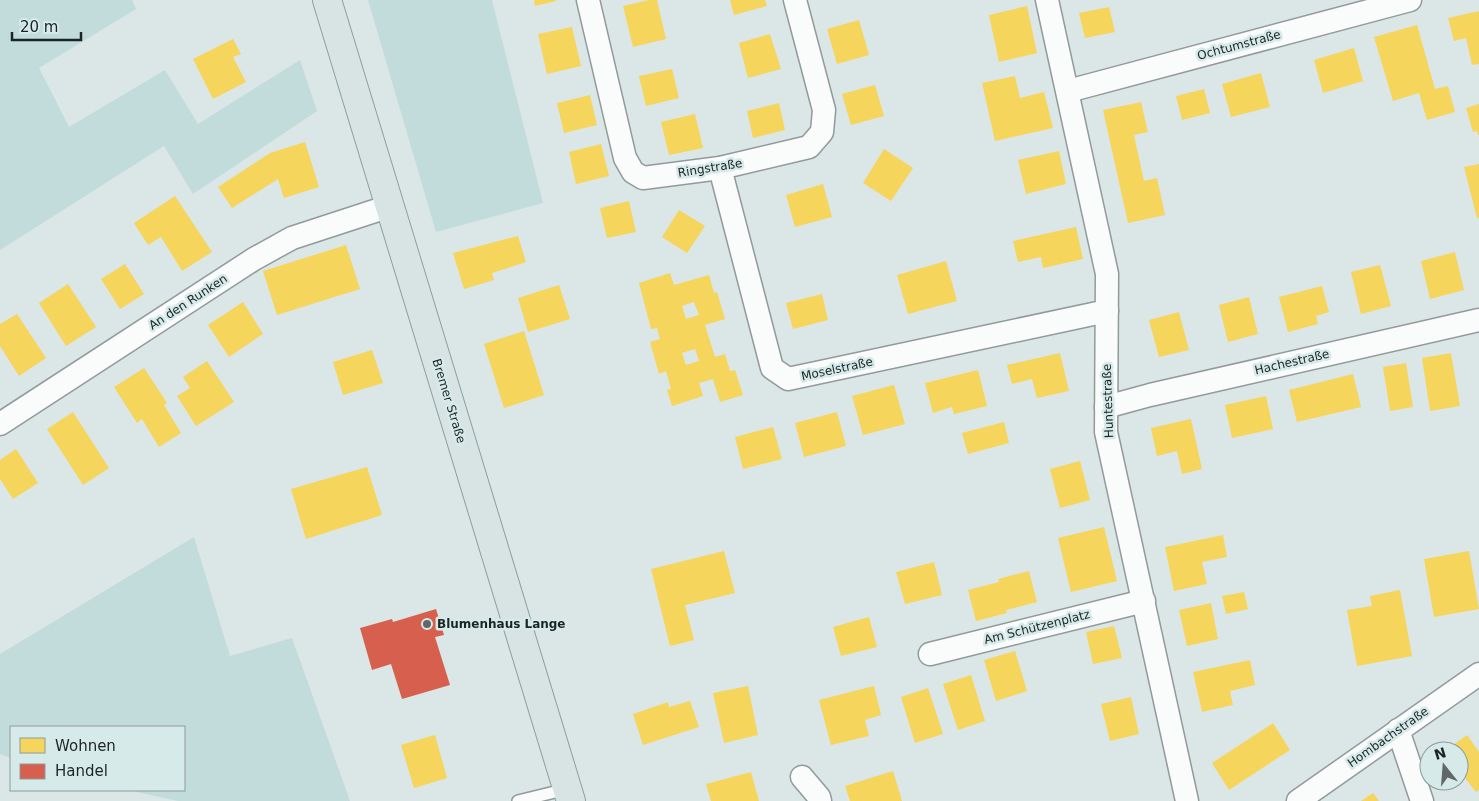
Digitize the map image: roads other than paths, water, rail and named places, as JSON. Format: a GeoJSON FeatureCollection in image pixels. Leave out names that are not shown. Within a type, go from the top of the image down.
{"type":"FeatureCollection","features":[{"type":"Feature","properties":{"kind":"main road","name":"Bremer Straße"},"geometry":{"type":"LineString","coordinates":[[327,0],[569,795]]}},
{"type":"Feature","properties":{"kind":"street","name":"Ringstraße"},"geometry":{"type":"LineString","coordinates":[[588,0],[625,158],[633,172],[642,178],[720,168],[809,147],[822,132],[824,110],[795,0]]}},
{"type":"Feature","properties":{"kind":"street","name":"Huntestraße"},"geometry":{"type":"LineString","coordinates":[[1047,0],[1107,274],[1106,432],[1187,801]]}},
{"type":"Feature","properties":{"kind":"street","name":"Ochtumstraße"},"geometry":{"type":"LineString","coordinates":[[1068,91],[1352,7],[1410,0]]}},
{"type":"Feature","properties":{"kind":"street","name":"Moselstraße"},"geometry":{"type":"LineString","coordinates":[[720,168],[772,368],[788,380],[1107,311]]}},
{"type":"Feature","properties":{"kind":"street","name":"An den Runken"},"geometry":{"type":"LineString","coordinates":[[0,424],[254,259],[292,238],[390,206]]}},
{"type":"Feature","properties":{"kind":"street","name":"Hachestraße"},"geometry":{"type":"LineString","coordinates":[[1106,407],[1479,320]]}},
{"type":"Feature","properties":{"kind":"street","name":"Am Schützenplatz"},"geometry":{"type":"LineString","coordinates":[[930,654],[1144,601]]}},
{"type":"Feature","properties":{"kind":"street","name":"Hombachstraße"},"geometry":{"type":"LineString","coordinates":[[1298,801],[1479,674]]}},
{"type":"Feature","properties":{"kind":"street"},"geometry":{"type":"LineString","coordinates":[[1398,730],[1422,801]]}},
{"type":"Feature","properties":{"kind":"street"},"geometry":{"type":"LineString","coordinates":[[802,777],[820,801]]}},
{"type":"Feature","properties":{"kind":"lane"},"geometry":{"type":"LineString","coordinates":[[518,801],[569,795]]}},
{"type":"Feature","properties":{"kind":"place","name":"Blumenhaus Lange"},"geometry":{"type":"Point","coordinates":[427,624]}}]}
